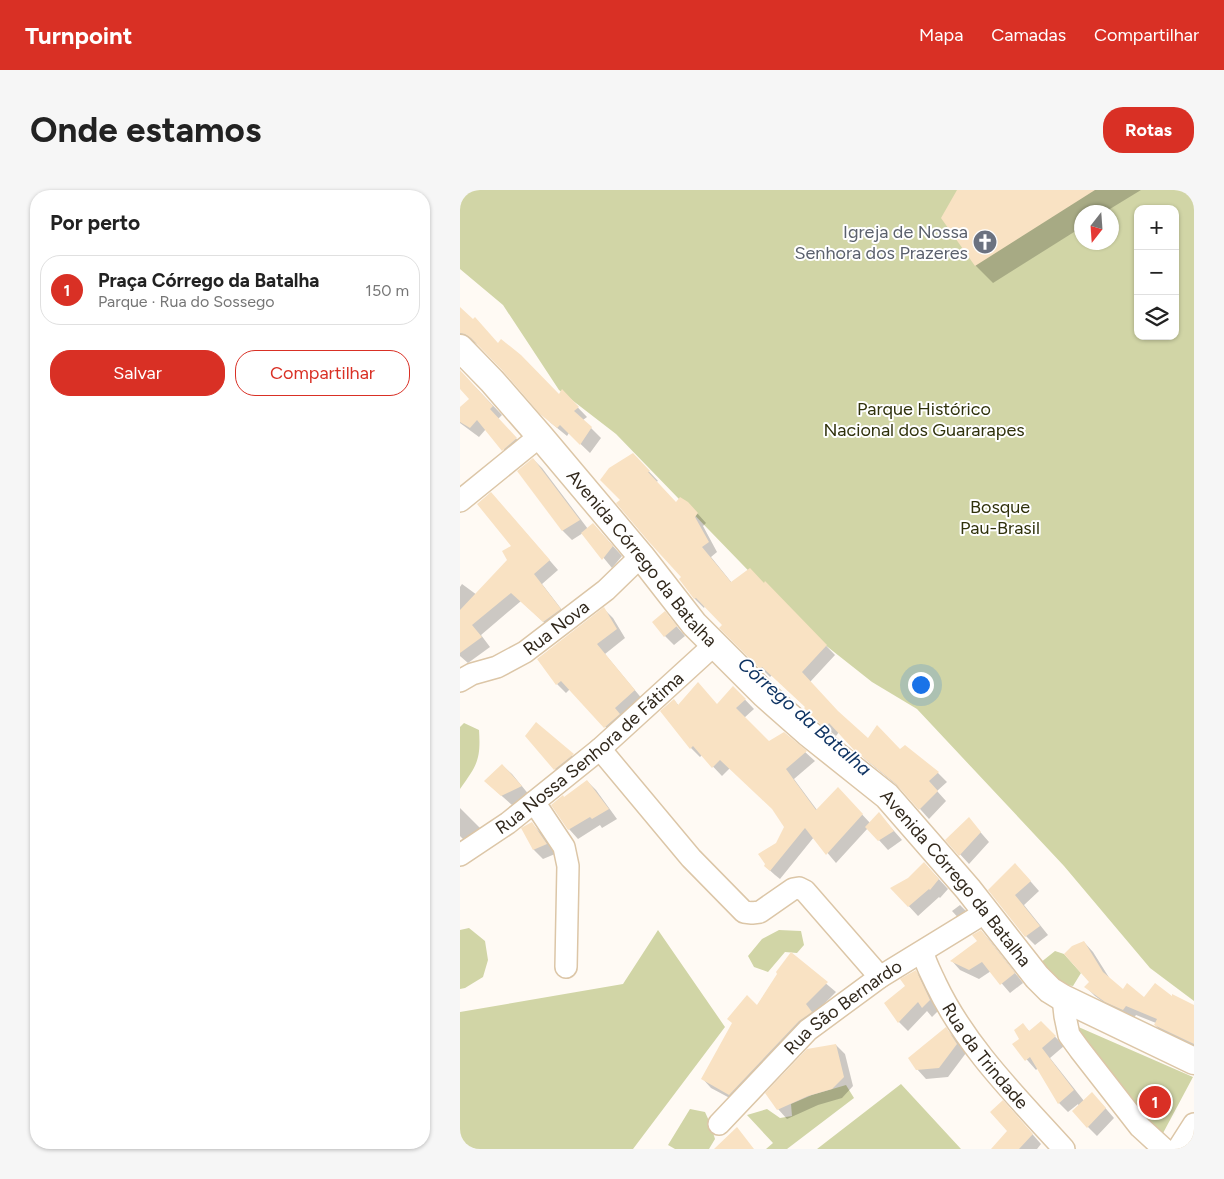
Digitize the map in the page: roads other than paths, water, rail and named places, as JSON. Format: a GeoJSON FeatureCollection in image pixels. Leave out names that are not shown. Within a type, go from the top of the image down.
{"type":"FeatureCollection","features":[{"type":"Feature","properties":{"kind":"street","name":"Avenida Córrego da Batalha"},"geometry":{"type":"LineString","coordinates":[[460,348],[540,436],[641,556],[694,624],[765,695],[808,733],[887,796],[968,888],[1037,977],[1050,990],[1194,1061]]}},
{"type":"Feature","properties":{"kind":"street"},"geometry":{"type":"LineString","coordinates":[[460,501],[540,436]]}},
{"type":"Feature","properties":{"kind":"street","name":"Rua Nova"},"geometry":{"type":"LineString","coordinates":[[460,681],[472,674],[497,667],[525,652],[606,590],[641,556]]}},
{"type":"Feature","properties":{"kind":"street","name":"Rua Nossa Senhora de Fátima"},"geometry":{"type":"LineString","coordinates":[[460,855],[495,833],[600,749],[714,645]]}},
{"type":"Feature","properties":{"kind":"street"},"geometry":{"type":"LineString","coordinates":[[600,749],[691,858],[744,912],[760,912],[793,889],[799,888],[805,892],[880,976]]}},
{"type":"Feature","properties":{"kind":"street"},"geometry":{"type":"LineString","coordinates":[[534,802],[564,847],[568,866],[566,967]]}},
{"type":"Feature","properties":{"kind":"street","name":"Rua São Bernardo"},"geometry":{"type":"LineString","coordinates":[[720,1124],[808,1030],[880,976],[923,952],[986,912]]}},
{"type":"Feature","properties":{"kind":"street","name":"Rua da Trindade"},"geometry":{"type":"LineString","coordinates":[[923,952],[925,961],[939,991],[960,1028],[1017,1098],[1064,1149]]}},
{"type":"Feature","properties":{"kind":"street"},"geometry":{"type":"LineString","coordinates":[[1063,998],[1070,1034],[1080,1050],[1140,1127],[1164,1149]]}},
{"type":"Feature","properties":{"kind":"street"},"geometry":{"type":"LineString","coordinates":[[1178,1149],[1194,1124]]}},
{"type":"Feature","properties":{"kind":"place","name":"Igreja de Nossa Senhora dos Prazeres"},"geometry":{"type":"Point","coordinates":[985,242]}},
{"type":"Feature","properties":{"kind":"place","name":"Praça Córrego da Batalha"},"geometry":{"type":"Point","coordinates":[1155,1102]}},
{"type":"Feature","properties":{"kind":"park label","name":"Parque Histórico Nacional dos Guararapes"},"geometry":{"type":"Point","coordinates":[924,419]}},
{"type":"Feature","properties":{"kind":"park label","name":"Bosque Pau-Brasil"},"geometry":{"type":"Point","coordinates":[1000,517]}},
{"type":"Feature","properties":{"kind":"water label","name":"Córrego da Batalha"},"geometry":{"type":"Point","coordinates":[805,716]}}]}
